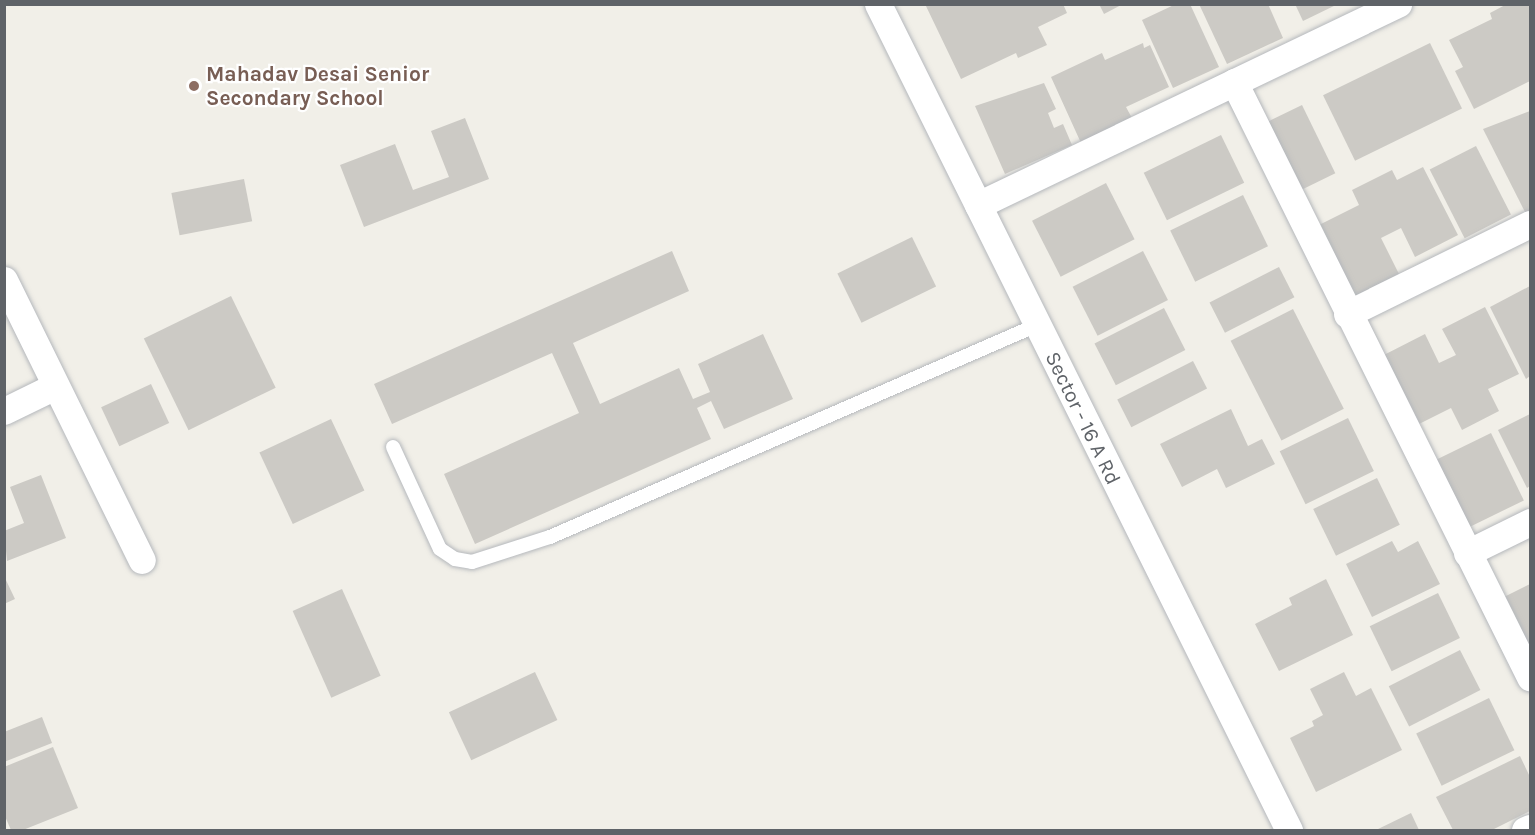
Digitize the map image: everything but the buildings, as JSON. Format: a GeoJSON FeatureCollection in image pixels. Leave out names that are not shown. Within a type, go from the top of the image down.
{"type":"FeatureCollection","features":[{"type":"Feature","properties":{"kind":"street","name":"Sector - 16 A Rd"},"geometry":{"type":"LineString","coordinates":[[878,4],[1289,831]]}},
{"type":"Feature","properties":{"kind":"street"},"geometry":{"type":"LineString","coordinates":[[978,206],[1398,4]]}},
{"type":"Feature","properties":{"kind":"street"},"geometry":{"type":"LineString","coordinates":[[1234,82],[1347,314],[1530,678]]}},
{"type":"Feature","properties":{"kind":"street"},"geometry":{"type":"LineString","coordinates":[[1347,314],[1530,224]]}},
{"type":"Feature","properties":{"kind":"street"},"geometry":{"type":"LineString","coordinates":[[4,280],[53,387],[142,560]]}},
{"type":"Feature","properties":{"kind":"street"},"geometry":{"type":"LineString","coordinates":[[4,411],[53,387]]}},
{"type":"Feature","properties":{"kind":"street"},"geometry":{"type":"LineString","coordinates":[[1467,553],[1530,522]]}},
{"type":"Feature","properties":{"kind":"street"},"geometry":{"type":"LineString","coordinates":[[1525,831],[1530,828]]}},
{"type":"Feature","properties":{"kind":"lane"},"geometry":{"type":"LineString","coordinates":[[393,447],[440,549],[455,559],[472,562],[497,557],[593,518],[1037,325]]}},
{"type":"Feature","properties":{"kind":"place","name":"Mahadav Desai Senior Secondary School"},"geometry":{"type":"Point","coordinates":[194,86]}}]}
